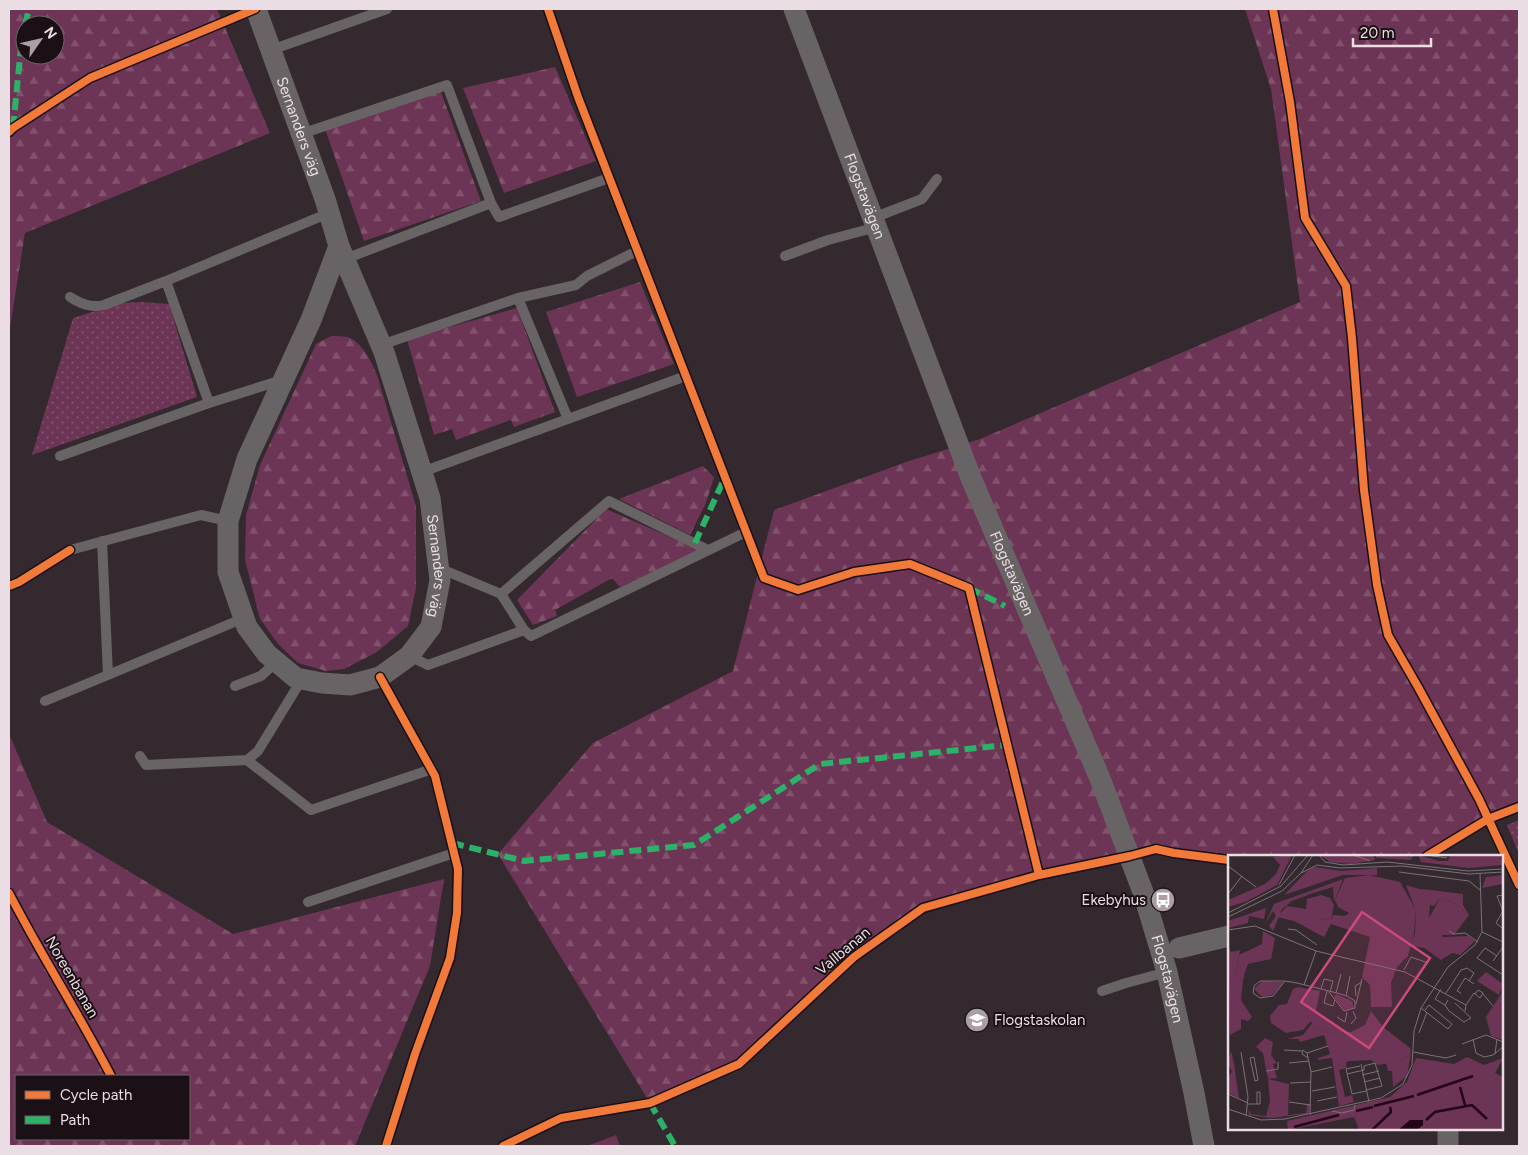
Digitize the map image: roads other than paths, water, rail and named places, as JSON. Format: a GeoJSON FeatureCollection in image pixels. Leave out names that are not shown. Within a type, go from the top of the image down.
{"type":"FeatureCollection","features":[{"type":"Feature","properties":{"kind":"street","name":"Sernanders väg"},"geometry":{"type":"LineString","coordinates":[[256,9],[342,253],[380,345],[430,498],[440,580],[431,627],[408,656],[380,677],[350,684],[322,683],[296,678],[267,654],[248,627],[228,572],[228,521],[247,459],[342,253]]}},
{"type":"Feature","properties":{"kind":"street","name":"Flogstavägen"},"geometry":{"type":"LineString","coordinates":[[794,9],[971,478],[1099,776],[1143,892],[1167,972],[1204,1146]]}},
{"type":"Feature","properties":{"kind":"street"},"geometry":{"type":"LineString","coordinates":[[1179,948],[1228,936]]}},
{"type":"Feature","properties":{"kind":"street"},"geometry":{"type":"LineString","coordinates":[[1448,1130],[1448,1146]]}},
{"type":"Feature","properties":{"kind":"lane"},"geometry":{"type":"LineString","coordinates":[[271,50],[387,9]]}},
{"type":"Feature","properties":{"kind":"lane"},"geometry":{"type":"LineString","coordinates":[[301,134],[447,84],[499,217],[609,178]]}},
{"type":"Feature","properties":{"kind":"lane"},"geometry":{"type":"LineString","coordinates":[[786,256],[875,223],[922,199],[937,179]]}},
{"type":"Feature","properties":{"kind":"lane"},"geometry":{"type":"LineString","coordinates":[[342,253],[492,203]]}},
{"type":"Feature","properties":{"kind":"lane"},"geometry":{"type":"LineString","coordinates":[[70,297],[82,304],[104,305],[329,213]]}},
{"type":"Feature","properties":{"kind":"lane"},"geometry":{"type":"LineString","coordinates":[[380,345],[518,298],[576,285],[587,276],[637,251]]}},
{"type":"Feature","properties":{"kind":"lane"},"geometry":{"type":"LineString","coordinates":[[166,280],[208,403]]}},
{"type":"Feature","properties":{"kind":"lane"},"geometry":{"type":"LineString","coordinates":[[518,298],[568,419]]}},
{"type":"Feature","properties":{"kind":"lane"},"geometry":{"type":"LineString","coordinates":[[422,472],[686,376]]}},
{"type":"Feature","properties":{"kind":"lane"},"geometry":{"type":"LineString","coordinates":[[60,456],[208,403],[283,380]]}},
{"type":"Feature","properties":{"kind":"lane"},"geometry":{"type":"LineString","coordinates":[[501,594],[609,501],[708,550]]}},
{"type":"Feature","properties":{"kind":"lane"},"geometry":{"type":"LineString","coordinates":[[70,550],[201,515],[228,521]]}},
{"type":"Feature","properties":{"kind":"lane"},"geometry":{"type":"LineString","coordinates":[[438,568],[501,594],[524,630],[531,636],[746,532]]}},
{"type":"Feature","properties":{"kind":"lane"},"geometry":{"type":"LineString","coordinates":[[102,541],[108,675]]}},
{"type":"Feature","properties":{"kind":"lane"},"geometry":{"type":"LineString","coordinates":[[45,701],[244,618]]}},
{"type":"Feature","properties":{"kind":"lane"},"geometry":{"type":"LineString","coordinates":[[408,656],[428,665],[524,630]]}},
{"type":"Feature","properties":{"kind":"lane"},"geometry":{"type":"LineString","coordinates":[[235,686],[261,676],[276,662]]}},
{"type":"Feature","properties":{"kind":"lane"},"geometry":{"type":"LineString","coordinates":[[140,756],[146,765],[247,760],[258,751],[302,679]]}},
{"type":"Feature","properties":{"kind":"lane"},"geometry":{"type":"LineString","coordinates":[[247,760],[311,810],[432,769]]}},
{"type":"Feature","properties":{"kind":"lane"},"geometry":{"type":"LineString","coordinates":[[308,902],[454,853]]}},
{"type":"Feature","properties":{"kind":"lane"},"geometry":{"type":"LineString","coordinates":[[1102,991],[1167,972]]}},
{"type":"Feature","properties":{"kind":"place","name":"Ekebyhus"},"geometry":{"type":"Point","coordinates":[1163,900]}},
{"type":"Feature","properties":{"kind":"place","name":"Flogstaskolan"},"geometry":{"type":"Point","coordinates":[977,1020]}}]}
